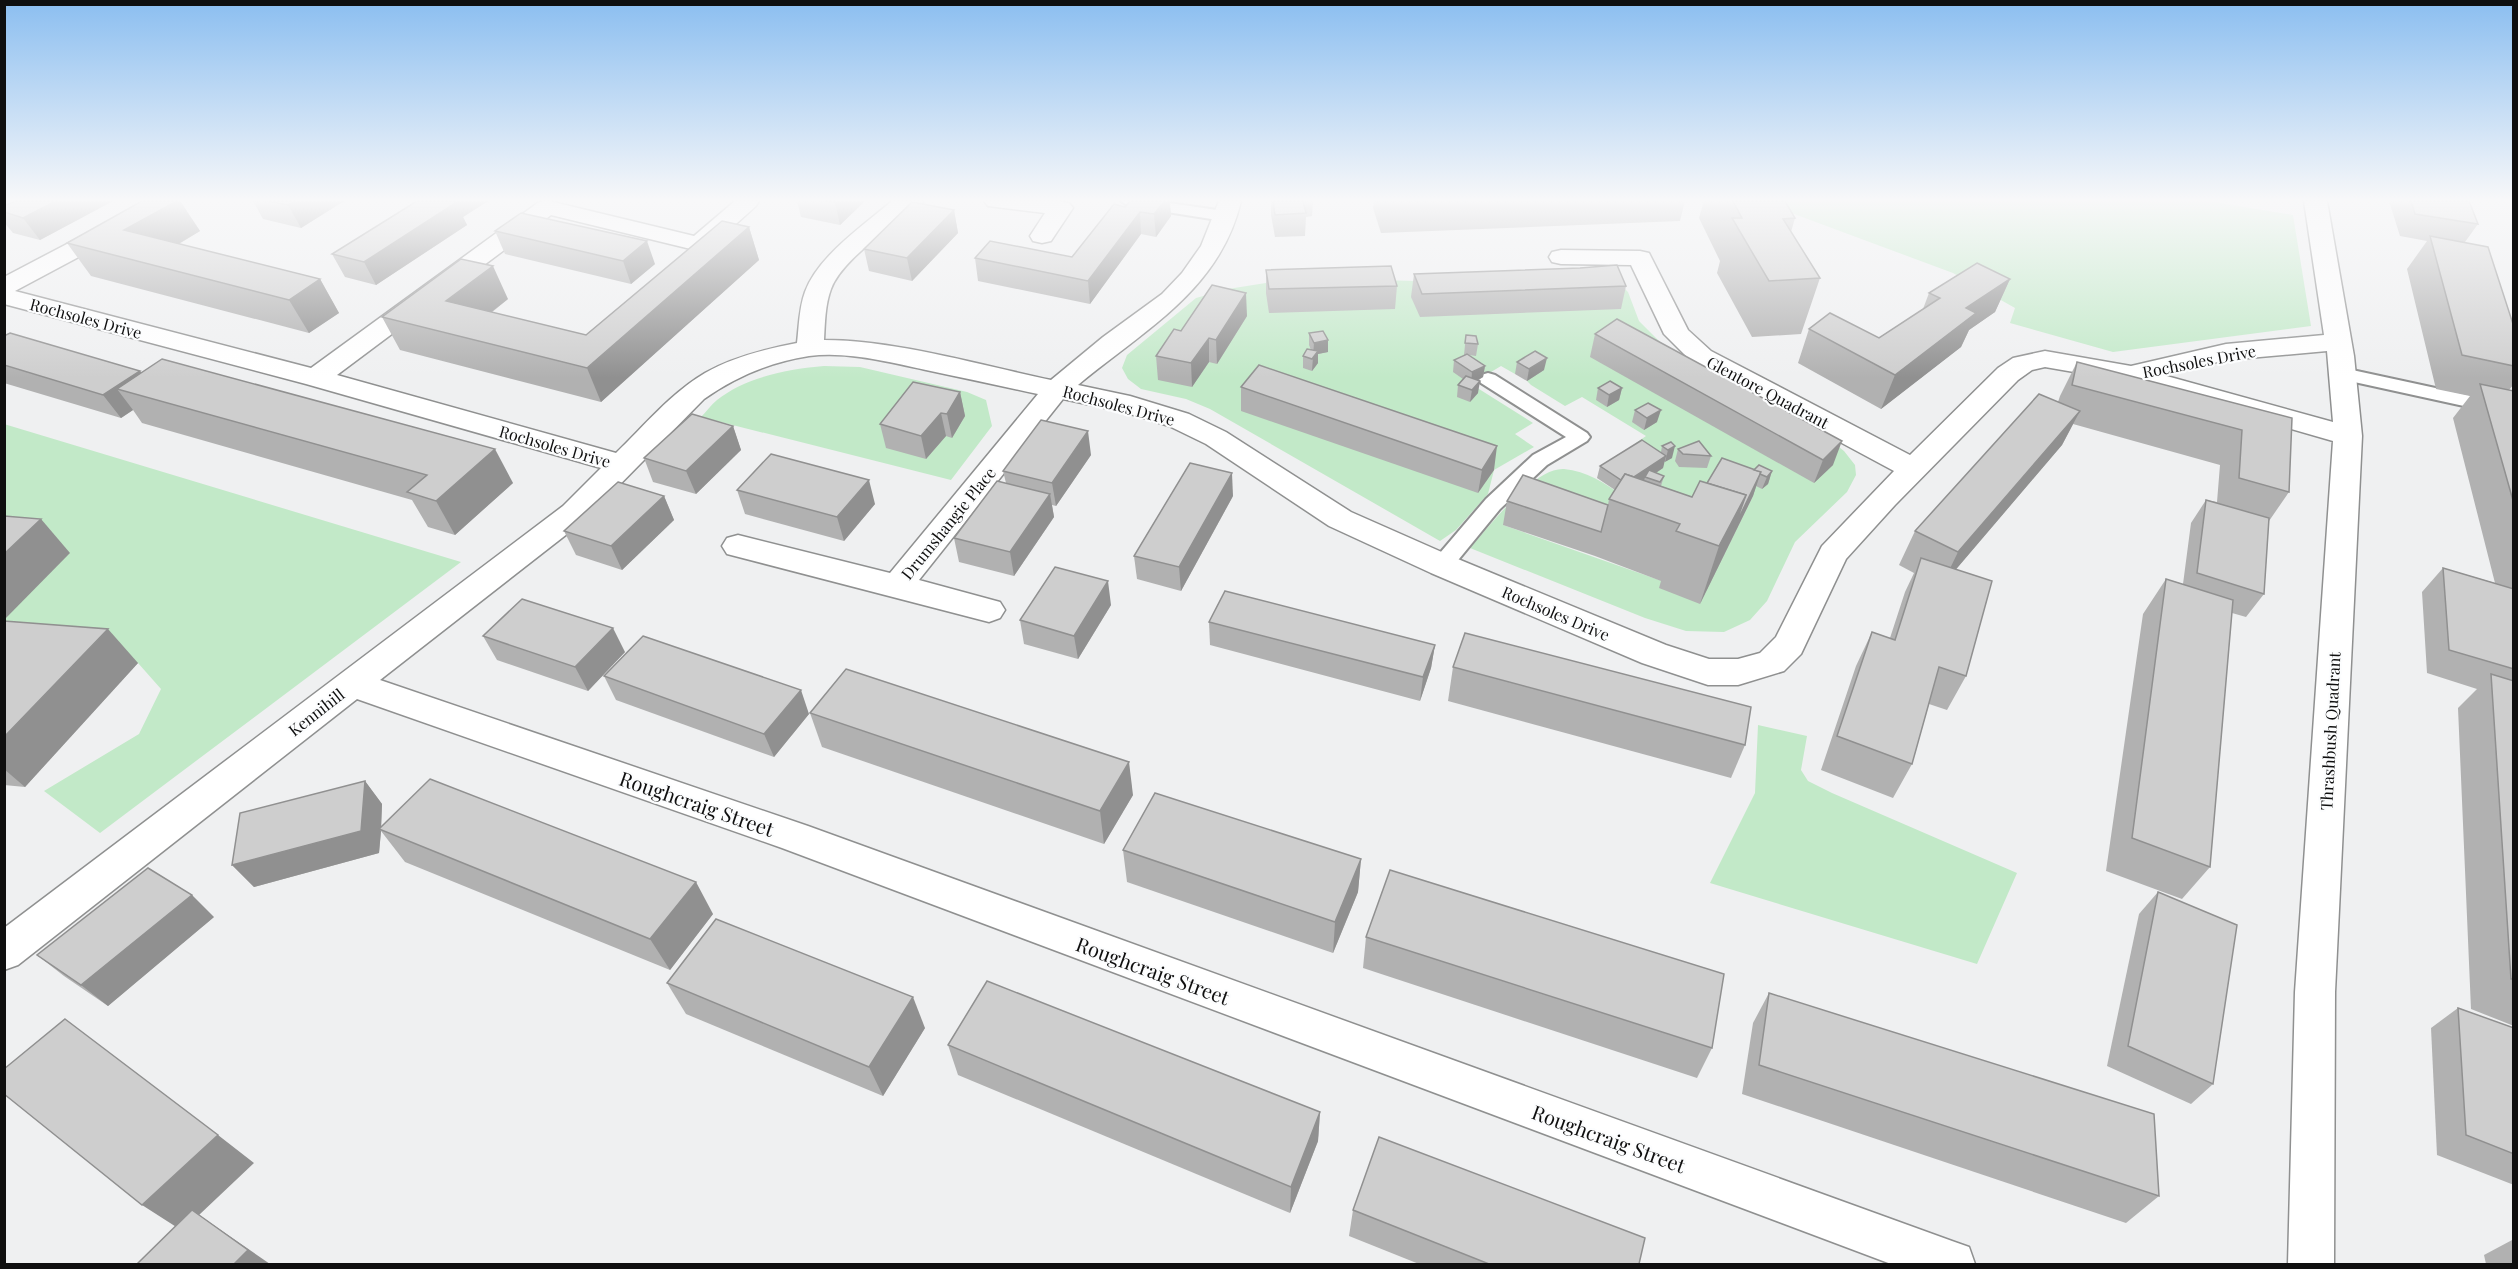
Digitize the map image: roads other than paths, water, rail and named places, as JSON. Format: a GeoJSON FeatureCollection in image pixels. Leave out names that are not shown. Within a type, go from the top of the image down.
{"type":"FeatureCollection","features":[{"type":"Feature","properties":{"kind":"street"},"geometry":{"type":"LineString","coordinates":[[4,287],[54,260]]}},
{"type":"Feature","properties":{"kind":"street"},"geometry":{"type":"LineString","coordinates":[[316,378],[475,260]]}},
{"type":"Feature","properties":{"kind":"street"},"geometry":{"type":"LineString","coordinates":[[810,348],[812,317],[820,284],[841,260]]}},
{"type":"Feature","properties":{"kind":"street","name":"Drumshangie Place"},"geometry":{"type":"LineString","coordinates":[[738,546],[897,586],[1057,389],[1112,343],[1171,299],[1191,278],[1203,260]]}},
{"type":"Feature","properties":{"kind":"street","name":"Glentore Quadrant"},"geometry":{"type":"LineString","coordinates":[[1641,260],[1677,334],[1702,357],[1913,469]]}},
{"type":"Feature","properties":{"kind":"street","name":"Thrashbush Quadrant"},"geometry":{"type":"LineString","coordinates":[[2311,1264],[2315,992],[2348,436],[2339,342],[2326,260]]}},
{"type":"Feature","properties":{"kind":"street","name":"Rochsoles Drive"},"geometry":{"type":"LineString","coordinates":[[4,296],[316,378],[622,464],[694,393],[716,378],[742,366],[810,348],[844,348],[894,355],[1130,405],[1179,420],[1216,438],[1340,519],[1442,565],[1654,654],[1708,672],[1738,672],[1772,662],[1789,645],[1833,554],[1913,469],[2008,374],[2023,364],[2045,359],[2131,374],[2348,436]]}},
{"type":"Feature","properties":{"kind":"street","name":"Rochsoles Drive"},"geometry":{"type":"LineString","coordinates":[[2131,374],[2226,352],[2339,342]]}},
{"type":"Feature","properties":{"kind":"street","name":"Kennihill"},"geometry":{"type":"LineString","coordinates":[[4,952],[573,513],[622,464]]}},
{"type":"Feature","properties":{"kind":"street"},"geometry":{"type":"LineString","coordinates":[[897,586],[989,610]]}},
{"type":"Feature","properties":{"kind":"street","name":"Roughcraig Street"},"geometry":{"type":"LineString","coordinates":[[352,684],[795,837],[1952,1264]]}},
{"type":"Feature","properties":{"kind":"lane"},"geometry":{"type":"LineString","coordinates":[[2343,374],[2514,411]]}},
{"type":"Feature","properties":{"kind":"lane"},"geometry":{"type":"LineString","coordinates":[[1442,565],[1493,504],[1540,460],[1580,438],[1488,379]]}}]}
